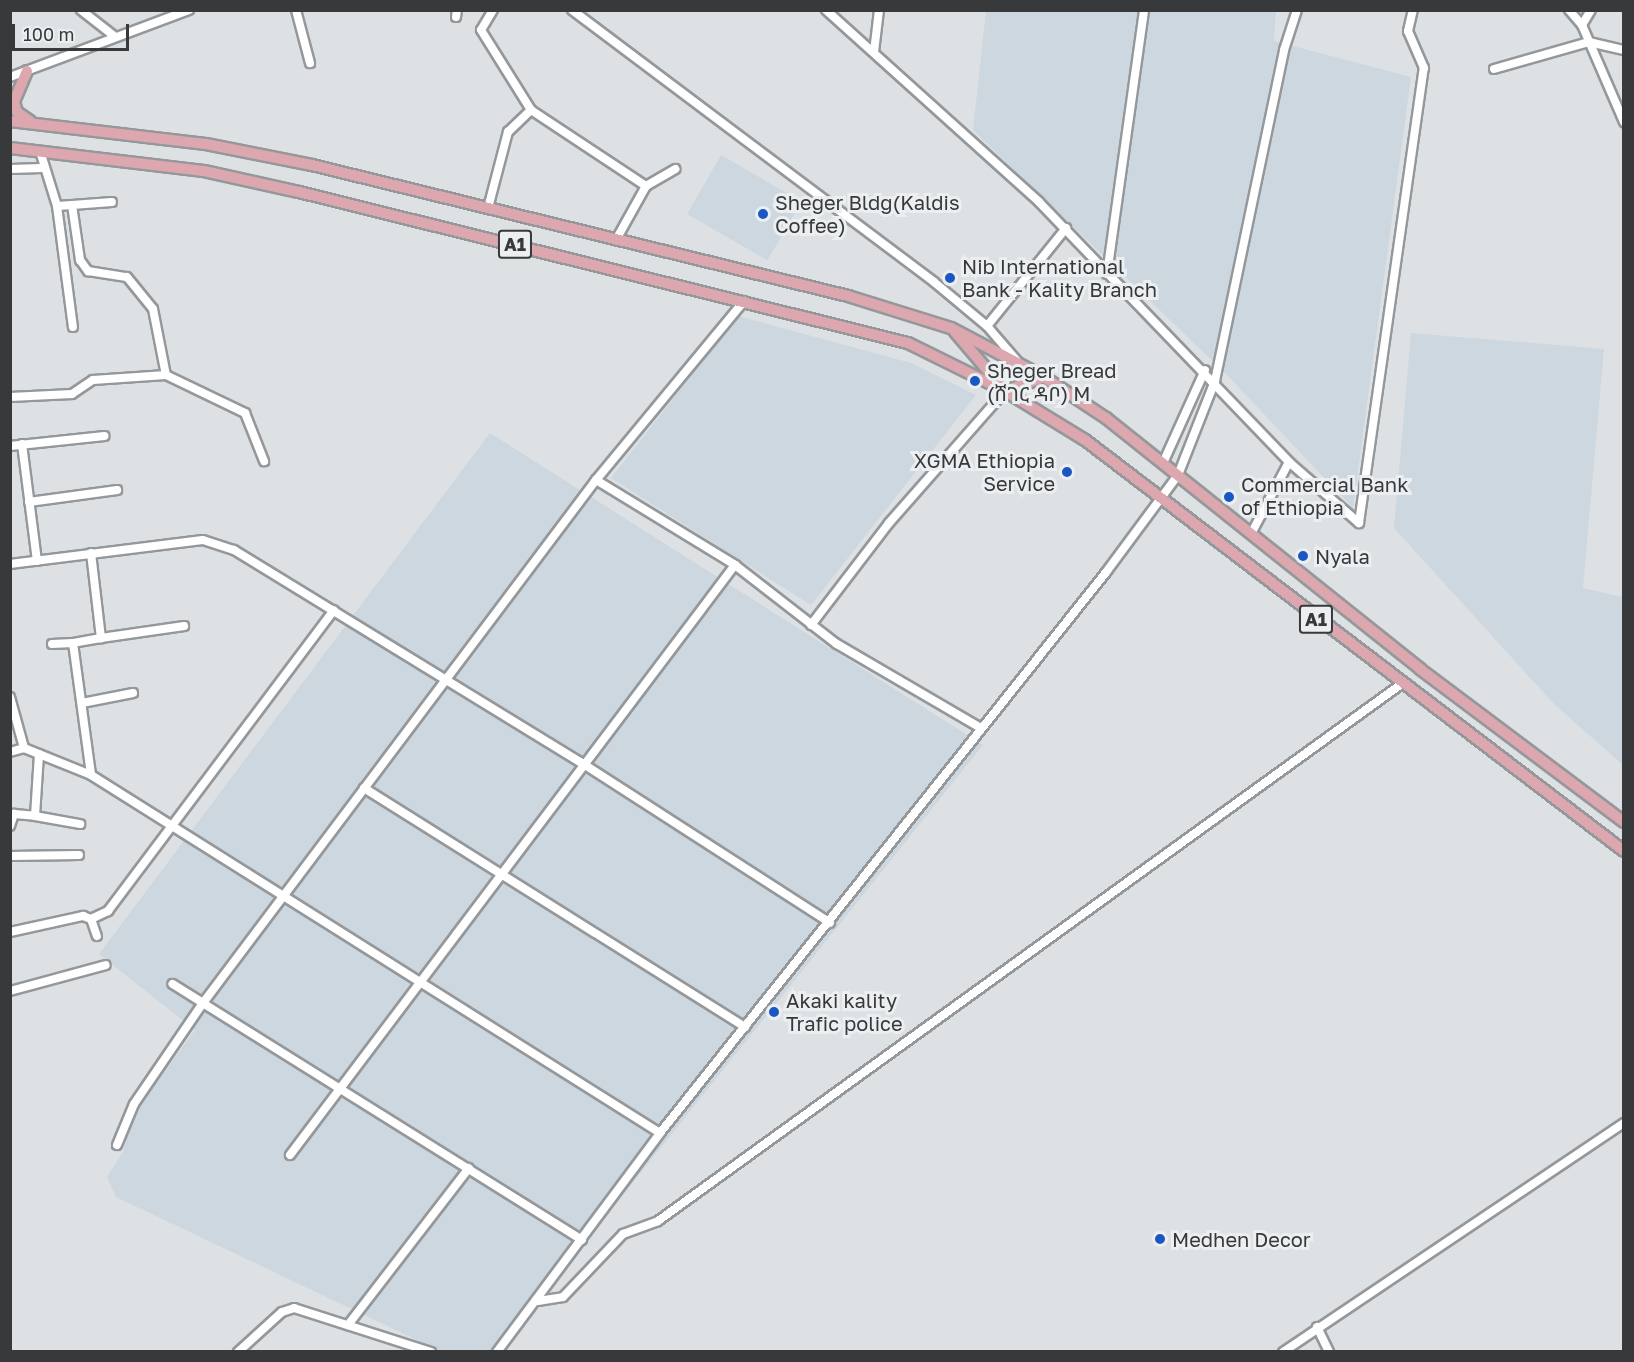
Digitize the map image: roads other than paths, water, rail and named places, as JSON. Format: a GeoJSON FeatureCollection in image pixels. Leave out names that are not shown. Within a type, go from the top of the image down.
{"type":"FeatureCollection","features":[{"type":"Feature","properties":{"kind":"main road"},"geometry":{"type":"LineString","coordinates":[[27,71],[14,102],[17,112],[33,123]]}},
{"type":"Feature","properties":{"kind":"main road","name":"A1"},"geometry":{"type":"LineString","coordinates":[[10,121],[206,144],[488,208],[858,299],[951,328],[1044,377],[1163,463],[1251,534],[1623,822]]}},
{"type":"Feature","properties":{"kind":"main road","name":"A1"},"geometry":{"type":"LineString","coordinates":[[10,148],[204,171],[288,189],[908,343],[1005,391],[1162,495],[1400,685],[1623,851]]}},
{"type":"Feature","properties":{"kind":"main road","name":"A1"},"geometry":{"type":"LineString","coordinates":[[951,328],[1005,391]]}},
{"type":"Feature","properties":{"kind":"main road"},"geometry":{"type":"LineString","coordinates":[[1005,391],[1044,377]]}},
{"type":"Feature","properties":{"kind":"street"},"geometry":{"type":"LineString","coordinates":[[81,10],[114,36]]}},
{"type":"Feature","properties":{"kind":"street"},"geometry":{"type":"LineString","coordinates":[[10,77],[114,36],[189,10]]}},
{"type":"Feature","properties":{"kind":"street"},"geometry":{"type":"LineString","coordinates":[[296,10],[310,63]]}},
{"type":"Feature","properties":{"kind":"street"},"geometry":{"type":"LineString","coordinates":[[493,10],[481,30],[531,110],[646,186]]}},
{"type":"Feature","properties":{"kind":"street"},"geometry":{"type":"LineString","coordinates":[[572,10],[987,326],[1019,363]]}},
{"type":"Feature","properties":{"kind":"street"},"geometry":{"type":"LineString","coordinates":[[826,10],[1066,228],[1107,274],[1215,381],[1289,462],[1359,523],[1424,68],[1408,31],[1413,10]]}},
{"type":"Feature","properties":{"kind":"street"},"geometry":{"type":"LineString","coordinates":[[874,52],[879,10]]}},
{"type":"Feature","properties":{"kind":"street"},"geometry":{"type":"LineString","coordinates":[[1107,274],[1144,10]]}},
{"type":"Feature","properties":{"kind":"street"},"geometry":{"type":"LineString","coordinates":[[497,1352],[538,1301],[660,1133],[830,923],[1178,475],[1215,381],[1284,50],[1297,10]]}},
{"type":"Feature","properties":{"kind":"street"},"geometry":{"type":"LineString","coordinates":[[1569,10],[1582,25],[1623,122]]}},
{"type":"Feature","properties":{"kind":"street"},"geometry":{"type":"LineString","coordinates":[[1582,25],[1590,10]]}},
{"type":"Feature","properties":{"kind":"street"},"geometry":{"type":"LineString","coordinates":[[1494,69],[1589,42],[1623,50]]}},
{"type":"Feature","properties":{"kind":"street"},"geometry":{"type":"LineString","coordinates":[[488,208],[508,132],[531,110]]}},
{"type":"Feature","properties":{"kind":"street"},"geometry":{"type":"LineString","coordinates":[[40,151],[42,168],[57,206],[73,327]]}},
{"type":"Feature","properties":{"kind":"street"},"geometry":{"type":"LineString","coordinates":[[10,169],[42,168]]}},
{"type":"Feature","properties":{"kind":"street"},"geometry":{"type":"LineString","coordinates":[[616,240],[646,186],[676,169]]}},
{"type":"Feature","properties":{"kind":"street"},"geometry":{"type":"LineString","coordinates":[[57,206],[112,202]]}},
{"type":"Feature","properties":{"kind":"street"},"geometry":{"type":"LineString","coordinates":[[72,205],[83,267],[132,281],[157,316],[166,375]]}},
{"type":"Feature","properties":{"kind":"street"},"geometry":{"type":"LineString","coordinates":[[987,326],[1066,228]]}},
{"type":"Feature","properties":{"kind":"street"},"geometry":{"type":"LineString","coordinates":[[117,1145],[134,1104],[203,1003],[364,788],[448,682],[596,480],[744,301]]}},
{"type":"Feature","properties":{"kind":"street"},"geometry":{"type":"LineString","coordinates":[[1163,463],[1204,370]]}},
{"type":"Feature","properties":{"kind":"street"},"geometry":{"type":"LineString","coordinates":[[10,397],[72,394],[93,380],[166,375],[245,413],[264,461]]}},
{"type":"Feature","properties":{"kind":"street"},"geometry":{"type":"LineString","coordinates":[[811,625],[889,523],[1005,391]]}},
{"type":"Feature","properties":{"kind":"street"},"geometry":{"type":"LineString","coordinates":[[10,446],[104,436]]}},
{"type":"Feature","properties":{"kind":"street"},"geometry":{"type":"LineString","coordinates":[[22,444],[37,561]]}},
{"type":"Feature","properties":{"kind":"street"},"geometry":{"type":"LineString","coordinates":[[1251,534],[1289,462]]}},
{"type":"Feature","properties":{"kind":"street"},"geometry":{"type":"LineString","coordinates":[[596,480],[735,566],[811,625],[981,728]]}},
{"type":"Feature","properties":{"kind":"street"},"geometry":{"type":"LineString","coordinates":[[29,502],[117,490]]}},
{"type":"Feature","properties":{"kind":"street"},"geometry":{"type":"LineString","coordinates":[[10,564],[91,553],[212,542],[334,610],[582,763],[830,923]]}},
{"type":"Feature","properties":{"kind":"street"},"geometry":{"type":"LineString","coordinates":[[91,553],[101,638]]}},
{"type":"Feature","properties":{"kind":"street"},"geometry":{"type":"LineString","coordinates":[[290,1155],[582,763],[735,566]]}},
{"type":"Feature","properties":{"kind":"street"},"geometry":{"type":"LineString","coordinates":[[10,932],[91,919],[108,911],[334,610]]}},
{"type":"Feature","properties":{"kind":"street"},"geometry":{"type":"LineString","coordinates":[[52,644],[73,643],[184,626]]}},
{"type":"Feature","properties":{"kind":"street"},"geometry":{"type":"LineString","coordinates":[[73,643],[91,775]]}},
{"type":"Feature","properties":{"kind":"street"},"geometry":{"type":"LineString","coordinates":[[538,1301],[563,1297],[623,1234],[658,1221],[1400,685]]}},
{"type":"Feature","properties":{"kind":"street"},"geometry":{"type":"LineString","coordinates":[[82,703],[133,693]]}},
{"type":"Feature","properties":{"kind":"street"},"geometry":{"type":"LineString","coordinates":[[11,701],[24,748]]}},
{"type":"Feature","properties":{"kind":"street"},"geometry":{"type":"LineString","coordinates":[[10,752],[24,748],[91,775],[660,1133]]}},
{"type":"Feature","properties":{"kind":"street"},"geometry":{"type":"LineString","coordinates":[[35,816],[39,754]]}},
{"type":"Feature","properties":{"kind":"street"},"geometry":{"type":"LineString","coordinates":[[364,788],[745,1027]]}},
{"type":"Feature","properties":{"kind":"street"},"geometry":{"type":"LineString","coordinates":[[10,826],[14,814],[80,824]]}},
{"type":"Feature","properties":{"kind":"street"},"geometry":{"type":"LineString","coordinates":[[10,856],[79,855]]}},
{"type":"Feature","properties":{"kind":"street"},"geometry":{"type":"LineString","coordinates":[[91,919],[97,936]]}},
{"type":"Feature","properties":{"kind":"street"},"geometry":{"type":"LineString","coordinates":[[10,991],[106,965]]}},
{"type":"Feature","properties":{"kind":"street"},"geometry":{"type":"LineString","coordinates":[[172,984],[341,1085],[582,1240]]}},
{"type":"Feature","properties":{"kind":"street"},"geometry":{"type":"LineString","coordinates":[[1283,1352],[1623,1123]]}},
{"type":"Feature","properties":{"kind":"street"},"geometry":{"type":"LineString","coordinates":[[348,1325],[469,1168]]}},
{"type":"Feature","properties":{"kind":"street"},"geometry":{"type":"LineString","coordinates":[[238,1352],[287,1309],[348,1325],[431,1352]]}},
{"type":"Feature","properties":{"kind":"street"},"geometry":{"type":"LineString","coordinates":[[1317,1327],[1329,1352]]}},
{"type":"Feature","properties":{"kind":"place","name":"Sheger Bldg(Kaldis Coffee)"},"geometry":{"type":"Point","coordinates":[763,214]}},
{"type":"Feature","properties":{"kind":"place","name":"Nib International Bank - Kality Branch"},"geometry":{"type":"Point","coordinates":[950,278]}},
{"type":"Feature","properties":{"kind":"place","name":"Sheger Bread (ሸገር ዳቦ) M"},"geometry":{"type":"Point","coordinates":[975,381]}},
{"type":"Feature","properties":{"kind":"place","name":"XGMA Ethiopia Service"},"geometry":{"type":"Point","coordinates":[1067,472]}},
{"type":"Feature","properties":{"kind":"place","name":"Commercial Bank of Ethiopia"},"geometry":{"type":"Point","coordinates":[1229,497]}},
{"type":"Feature","properties":{"kind":"place","name":"Nyala"},"geometry":{"type":"Point","coordinates":[1303,556]}},
{"type":"Feature","properties":{"kind":"place","name":"Akaki kality Trafic police"},"geometry":{"type":"Point","coordinates":[774,1012]}},
{"type":"Feature","properties":{"kind":"place","name":"Medhen Decor"},"geometry":{"type":"Point","coordinates":[1160,1239]}}]}
